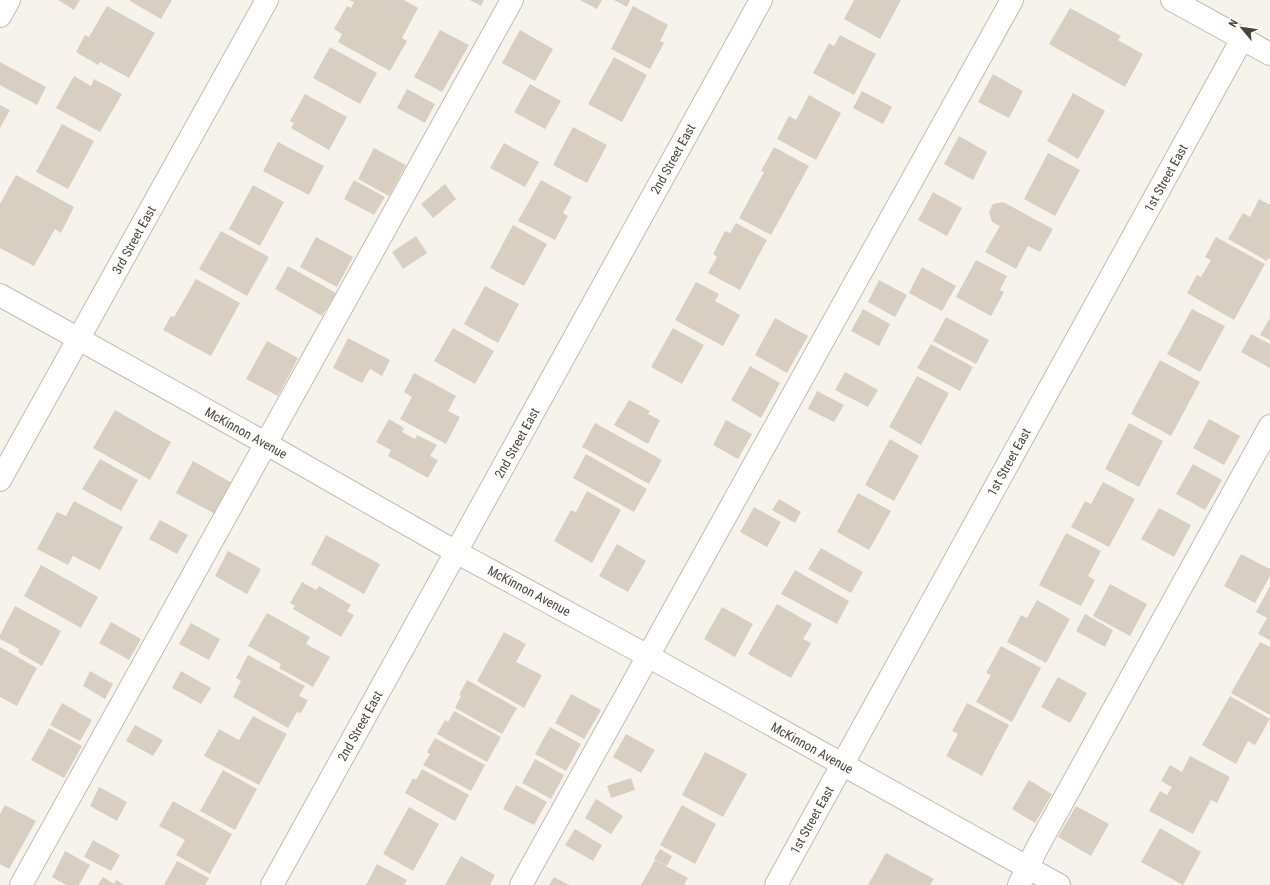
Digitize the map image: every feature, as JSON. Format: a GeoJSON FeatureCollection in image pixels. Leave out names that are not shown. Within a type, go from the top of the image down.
{"type":"FeatureCollection","features":[{"type":"Feature","properties":{"kind":"street"},"geometry":{"type":"LineString","coordinates":[[0,16],[9,0]]}},
{"type":"Feature","properties":{"kind":"street","name":"3rd Street East"},"geometry":{"type":"LineString","coordinates":[[0,480],[267,0]]}},
{"type":"Feature","properties":{"kind":"street"},"geometry":{"type":"LineString","coordinates":[[21,885],[512,0]]}},
{"type":"Feature","properties":{"kind":"street","name":"2nd Street East"},"geometry":{"type":"LineString","coordinates":[[272,885],[761,0]]}},
{"type":"Feature","properties":{"kind":"street"},"geometry":{"type":"LineString","coordinates":[[521,885],[1012,0]]}},
{"type":"Feature","properties":{"kind":"street"},"geometry":{"type":"LineString","coordinates":[[1172,0],[1270,54]]}},
{"type":"Feature","properties":{"kind":"street","name":"1st Street East"},"geometry":{"type":"LineString","coordinates":[[776,885],[1242,39]]}},
{"type":"Feature","properties":{"kind":"street","name":"McKinnon Avenue"},"geometry":{"type":"LineString","coordinates":[[0,295],[456,552],[648,656],[843,765],[1024,876],[1059,885]]}},
{"type":"Feature","properties":{"kind":"street"},"geometry":{"type":"LineString","coordinates":[[1024,876],[1044,835],[1270,426]]}},
{"type":"Feature","properties":{"kind":"building"},"geometry":{"type":"Polygon","coordinates":[[[58,0],[80,0],[74,10],[58,0]]]}},
{"type":"Feature","properties":{"kind":"building"},"geometry":{"type":"Polygon","coordinates":[[[172,0],[161,19],[130,1],[172,0]]]}},
{"type":"Feature","properties":{"kind":"building"},"geometry":{"type":"Polygon","coordinates":[[[349,0],[404,0],[418,8],[402,38],[407,41],[390,71],[338,42],[342,34],[334,29],[347,6],[351,8],[354,2],[349,0]]]}},
{"type":"Feature","properties":{"kind":"building"},"geometry":{"type":"Polygon","coordinates":[[[470,0],[484,0],[481,6],[470,0]]]}},
{"type":"Feature","properties":{"kind":"building"},"geometry":{"type":"Polygon","coordinates":[[[580,0],[602,0],[597,9],[580,0]]]}},
{"type":"Feature","properties":{"kind":"building"},"geometry":{"type":"Polygon","coordinates":[[[614,0],[630,0],[627,7],[614,0]]]}},
{"type":"Feature","properties":{"kind":"building"},"geometry":{"type":"Polygon","coordinates":[[[854,0],[901,0],[880,39],[844,19],[854,0]]]}},
{"type":"Feature","properties":{"kind":"building"},"geometry":{"type":"Polygon","coordinates":[[[107,6],[155,33],[129,78],[100,62],[98,65],[76,52],[85,35],[89,37],[107,6]]]}},
{"type":"Feature","properties":{"kind":"building"},"geometry":{"type":"Polygon","coordinates":[[[633,6],[668,25],[660,41],[664,43],[650,69],[611,49],[633,6]]]}},
{"type":"Feature","properties":{"kind":"building"},"geometry":{"type":"Polygon","coordinates":[[[1070,8],[1121,36],[1118,40],[1143,54],[1125,87],[1049,44],[1070,8]]]}},
{"type":"Feature","properties":{"kind":"building"},"geometry":{"type":"Polygon","coordinates":[[[440,30],[469,45],[442,92],[414,77],[440,30]]]}},
{"type":"Feature","properties":{"kind":"building"},"geometry":{"type":"Polygon","coordinates":[[[520,30],[553,49],[535,81],[502,63],[520,30]]]}},
{"type":"Feature","properties":{"kind":"building"},"geometry":{"type":"Polygon","coordinates":[[[840,35],[876,54],[854,95],[813,73],[829,43],[834,46],[840,35]]]}},
{"type":"Feature","properties":{"kind":"building"},"geometry":{"type":"Polygon","coordinates":[[[330,47],[377,73],[360,104],[313,78],[330,47]]]}},
{"type":"Feature","properties":{"kind":"building"},"geometry":{"type":"Polygon","coordinates":[[[614,57],[647,75],[622,122],[588,104],[614,57]]]}},
{"type":"Feature","properties":{"kind":"building"},"geometry":{"type":"Polygon","coordinates":[[[0,62],[46,87],[37,105],[0,85],[0,62]]]}},
{"type":"Feature","properties":{"kind":"building"},"geometry":{"type":"Polygon","coordinates":[[[993,74],[1023,91],[1009,118],[978,102],[993,74]]]}},
{"type":"Feature","properties":{"kind":"building"},"geometry":{"type":"Polygon","coordinates":[[[74,76],[91,86],[94,79],[122,94],[100,132],[56,108],[74,76]]]}},
{"type":"Feature","properties":{"kind":"building"},"geometry":{"type":"Polygon","coordinates":[[[530,84],[561,101],[545,129],[514,112],[530,84]]]}},
{"type":"Feature","properties":{"kind":"building"},"geometry":{"type":"Polygon","coordinates":[[[407,89],[435,104],[425,123],[397,108],[407,89]]]}},
{"type":"Feature","properties":{"kind":"building"},"geometry":{"type":"Polygon","coordinates":[[[862,91],[892,107],[883,124],[853,108],[862,91]]]}},
{"type":"Feature","properties":{"kind":"building"},"geometry":{"type":"Polygon","coordinates":[[[1073,93],[1105,111],[1078,159],[1047,141],[1073,93]]]}},
{"type":"Feature","properties":{"kind":"building"},"geometry":{"type":"Polygon","coordinates":[[[305,94],[347,117],[329,150],[291,128],[294,123],[290,121],[305,94]]]}},
{"type":"Feature","properties":{"kind":"building"},"geometry":{"type":"Polygon","coordinates":[[[809,95],[841,113],[816,160],[777,139],[789,116],[796,120],[809,95]]]}},
{"type":"Feature","properties":{"kind":"building"},"geometry":{"type":"Polygon","coordinates":[[[0,105],[10,110],[0,128],[0,105]]]}},
{"type":"Feature","properties":{"kind":"building"},"geometry":{"type":"Polygon","coordinates":[[[62,124],[94,141],[68,189],[36,172],[62,124]]]}},
{"type":"Feature","properties":{"kind":"building"},"geometry":{"type":"Polygon","coordinates":[[[573,127],[607,145],[587,183],[553,165],[573,127]]]}},
{"type":"Feature","properties":{"kind":"building"},"geometry":{"type":"Polygon","coordinates":[[[959,136],[987,152],[973,180],[944,164],[959,136]]]}},
{"type":"Feature","properties":{"kind":"building"},"geometry":{"type":"Polygon","coordinates":[[[278,142],[324,166],[309,195],[263,171],[278,142]]]}},
{"type":"Feature","properties":{"kind":"building"},"geometry":{"type":"Polygon","coordinates":[[[504,143],[539,162],[525,187],[490,168],[504,143]]]}},
{"type":"Feature","properties":{"kind":"building"},"geometry":{"type":"Polygon","coordinates":[[[774,147],[809,166],[771,235],[739,218],[764,172],[761,171],[774,147]]]}},
{"type":"Feature","properties":{"kind":"building"},"geometry":{"type":"Polygon","coordinates":[[[374,148],[406,165],[389,196],[358,179],[374,148]]]}},
{"type":"Feature","properties":{"kind":"building"},"geometry":{"type":"Polygon","coordinates":[[[1048,153],[1080,170],[1055,216],[1024,199],[1048,153]]]}},
{"type":"Feature","properties":{"kind":"building"},"geometry":{"type":"Polygon","coordinates":[[[16,175],[74,207],[61,233],[55,229],[34,266],[0,248],[0,204],[16,175]]]}},
{"type":"Feature","properties":{"kind":"building"},"geometry":{"type":"Polygon","coordinates":[[[354,180],[385,197],[374,215],[344,199],[354,180]]]}},
{"type":"Feature","properties":{"kind":"building"},"geometry":{"type":"Polygon","coordinates":[[[541,180],[572,197],[563,213],[568,216],[555,240],[518,221],[541,180]]]}},
{"type":"Feature","properties":{"kind":"building"},"geometry":{"type":"Polygon","coordinates":[[[445,184],[456,199],[433,218],[421,204],[445,184]]]}},
{"type":"Feature","properties":{"kind":"building"},"geometry":{"type":"Polygon","coordinates":[[[253,185],[284,202],[260,246],[229,229],[253,185]]]}},
{"type":"Feature","properties":{"kind":"building"},"geometry":{"type":"Polygon","coordinates":[[[933,192],[962,208],[947,236],[918,220],[933,192]]]}},
{"type":"Feature","properties":{"kind":"building"},"geometry":{"type":"Polygon","coordinates":[[[1259,199],[1270,205],[1270,259],[1268,258],[1267,261],[1228,239],[1243,213],[1250,217],[1259,199]]]}},
{"type":"Feature","properties":{"kind":"building"},"geometry":{"type":"Polygon","coordinates":[[[1003,202],[1053,229],[1040,252],[1028,246],[1016,269],[985,252],[1000,226],[992,222],[989,212],[993,204],[1003,202]]]}},
{"type":"Feature","properties":{"kind":"building"},"geometry":{"type":"Polygon","coordinates":[[[736,223],[767,240],[740,290],[708,273],[717,257],[713,254],[725,231],[730,233],[736,223]]]}},
{"type":"Feature","properties":{"kind":"building"},"geometry":{"type":"Polygon","coordinates":[[[513,225],[547,244],[524,286],[490,268],[513,225]]]}},
{"type":"Feature","properties":{"kind":"building"},"geometry":{"type":"Polygon","coordinates":[[[221,231],[269,257],[247,296],[199,269],[221,231]]]}},
{"type":"Feature","properties":{"kind":"building"},"geometry":{"type":"Polygon","coordinates":[[[416,236],[427,253],[403,269],[392,252],[416,236]]]}},
{"type":"Feature","properties":{"kind":"building"},"geometry":{"type":"Polygon","coordinates":[[[316,237],[353,257],[337,287],[300,267],[316,237]]]}},
{"type":"Feature","properties":{"kind":"building"},"geometry":{"type":"Polygon","coordinates":[[[1216,237],[1265,264],[1234,320],[1187,293],[1197,275],[1201,277],[1211,260],[1205,257],[1216,237]]]}},
{"type":"Feature","properties":{"kind":"building"},"geometry":{"type":"Polygon","coordinates":[[[976,260],[1007,276],[1000,290],[1004,292],[991,316],[956,297],[976,260]]]}},
{"type":"Feature","properties":{"kind":"building"},"geometry":{"type":"Polygon","coordinates":[[[288,266],[336,293],[322,316],[275,289],[288,266]]]}},
{"type":"Feature","properties":{"kind":"building"},"geometry":{"type":"Polygon","coordinates":[[[922,267],[956,286],[942,311],[909,293],[922,267]]]}},
{"type":"Feature","properties":{"kind":"building"},"geometry":{"type":"Polygon","coordinates":[[[196,279],[240,303],[211,356],[163,330],[171,316],[174,317],[196,279]]]}},
{"type":"Feature","properties":{"kind":"building"},"geometry":{"type":"Polygon","coordinates":[[[879,280],[907,295],[895,317],[868,302],[879,280]]]}},
{"type":"Feature","properties":{"kind":"building"},"geometry":{"type":"Polygon","coordinates":[[[696,282],[719,294],[715,301],[740,315],[723,346],[675,320],[696,282]]]}},
{"type":"Feature","properties":{"kind":"building"},"geometry":{"type":"Polygon","coordinates":[[[485,286],[519,304],[498,343],[464,324],[485,286]]]}},
{"type":"Feature","properties":{"kind":"building"},"geometry":{"type":"Polygon","coordinates":[[[863,309],[890,324],[879,346],[851,331],[863,309]]]}},
{"type":"Feature","properties":{"kind":"building"},"geometry":{"type":"Polygon","coordinates":[[[1192,309],[1225,326],[1200,372],[1167,354],[1192,309]]]}},
{"type":"Feature","properties":{"kind":"building"},"geometry":{"type":"Polygon","coordinates":[[[946,317],[989,340],[976,364],[933,341],[946,317]]]}},
{"type":"Feature","properties":{"kind":"building"},"geometry":{"type":"Polygon","coordinates":[[[775,318],[808,336],[787,373],[755,355],[775,318]]]}},
{"type":"Feature","properties":{"kind":"building"},"geometry":{"type":"Polygon","coordinates":[[[1270,318],[1270,340],[1260,335],[1270,318]]]}},
{"type":"Feature","properties":{"kind":"building"},"geometry":{"type":"Polygon","coordinates":[[[453,328],[494,351],[475,384],[434,361],[453,328]]]}},
{"type":"Feature","properties":{"kind":"building"},"geometry":{"type":"Polygon","coordinates":[[[673,328],[704,345],[682,384],[651,367],[673,328]]]}},
{"type":"Feature","properties":{"kind":"building"},"geometry":{"type":"Polygon","coordinates":[[[1251,334],[1270,344],[1270,368],[1241,352],[1251,334]]]}},
{"type":"Feature","properties":{"kind":"building"},"geometry":{"type":"Polygon","coordinates":[[[348,338],[390,360],[382,376],[370,369],[362,383],[333,368],[348,338]]]}},
{"type":"Feature","properties":{"kind":"building"},"geometry":{"type":"Polygon","coordinates":[[[267,341],[298,358],[278,396],[246,379],[267,341]]]}},
{"type":"Feature","properties":{"kind":"building"},"geometry":{"type":"Polygon","coordinates":[[[931,344],[973,367],[960,391],[917,368],[931,344]]]}},
{"type":"Feature","properties":{"kind":"building"},"geometry":{"type":"Polygon","coordinates":[[[1160,360],[1200,382],[1171,436],[1131,414],[1160,360]]]}},
{"type":"Feature","properties":{"kind":"building"},"geometry":{"type":"Polygon","coordinates":[[[750,366],[780,383],[761,418],[731,400],[750,366]]]}},
{"type":"Feature","properties":{"kind":"building"},"geometry":{"type":"Polygon","coordinates":[[[845,372],[878,390],[868,407],[835,390],[845,372]]]}},
{"type":"Feature","properties":{"kind":"building"},"geometry":{"type":"Polygon","coordinates":[[[414,373],[456,396],[448,411],[460,417],[446,444],[400,419],[412,397],[404,392],[414,373]]]}},
{"type":"Feature","properties":{"kind":"building"},"geometry":{"type":"Polygon","coordinates":[[[917,376],[949,393],[921,445],[889,427],[917,376]]]}},
{"type":"Feature","properties":{"kind":"building"},"geometry":{"type":"Polygon","coordinates":[[[817,391],[844,405],[834,422],[808,409],[817,391]]]}},
{"type":"Feature","properties":{"kind":"building"},"geometry":{"type":"Polygon","coordinates":[[[629,400],[650,411],[648,414],[660,420],[648,444],[614,425],[629,400]]]}},
{"type":"Feature","properties":{"kind":"building"},"geometry":{"type":"Polygon","coordinates":[[[115,410],[171,442],[150,480],[93,448],[115,410]]]}},
{"type":"Feature","properties":{"kind":"building"},"geometry":{"type":"Polygon","coordinates":[[[389,419],[404,428],[402,432],[415,439],[417,435],[437,445],[430,456],[438,460],[428,478],[388,456],[391,450],[376,442],[389,419]]]}},
{"type":"Feature","properties":{"kind":"building"},"geometry":{"type":"Polygon","coordinates":[[[1209,419],[1240,436],[1224,465],[1193,448],[1209,419]]]}},
{"type":"Feature","properties":{"kind":"building"},"geometry":{"type":"Polygon","coordinates":[[[726,420],[752,434],[738,459],[713,445],[726,420]]]}},
{"type":"Feature","properties":{"kind":"building"},"geometry":{"type":"Polygon","coordinates":[[[595,423],[662,460],[649,484],[582,447],[595,423]]]}},
{"type":"Feature","properties":{"kind":"building"},"geometry":{"type":"Polygon","coordinates":[[[1129,423],[1163,441],[1139,487],[1105,469],[1129,423]]]}},
{"type":"Feature","properties":{"kind":"building"},"geometry":{"type":"Polygon","coordinates":[[[890,439],[919,456],[894,501],[865,485],[890,439]]]}},
{"type":"Feature","properties":{"kind":"building"},"geometry":{"type":"Polygon","coordinates":[[[586,454],[647,489],[634,512],[573,478],[586,454]]]}},
{"type":"Feature","properties":{"kind":"building"},"geometry":{"type":"Polygon","coordinates":[[[100,459],[138,480],[121,511],[82,489],[100,459]]]}},
{"type":"Feature","properties":{"kind":"building"},"geometry":{"type":"Polygon","coordinates":[[[193,461],[232,483],[215,514],[176,493],[193,461]]]}},
{"type":"Feature","properties":{"kind":"building"},"geometry":{"type":"Polygon","coordinates":[[[1193,464],[1222,480],[1205,510],[1176,494],[1193,464]]]}},
{"type":"Feature","properties":{"kind":"building"},"geometry":{"type":"Polygon","coordinates":[[[1103,482],[1135,499],[1109,547],[1071,527],[1085,501],[1091,504],[1103,482]]]}},
{"type":"Feature","properties":{"kind":"building"},"geometry":{"type":"Polygon","coordinates":[[[587,491],[621,510],[592,563],[554,541],[571,510],[576,512],[587,491]]]}},
{"type":"Feature","properties":{"kind":"building"},"geometry":{"type":"Polygon","coordinates":[[[858,493],[891,511],[869,550],[837,532],[858,493]]]}},
{"type":"Feature","properties":{"kind":"building"},"geometry":{"type":"Polygon","coordinates":[[[779,499],[801,512],[795,523],[772,510],[779,499]]]}},
{"type":"Feature","properties":{"kind":"building"},"geometry":{"type":"Polygon","coordinates":[[[74,501],[123,527],[100,570],[73,556],[68,565],[37,549],[57,512],[66,516],[74,501]]]}},
{"type":"Feature","properties":{"kind":"building"},"geometry":{"type":"Polygon","coordinates":[[[754,507],[781,522],[767,547],[740,532],[754,507]]]}},
{"type":"Feature","properties":{"kind":"building"},"geometry":{"type":"Polygon","coordinates":[[[1159,508],[1191,525],[1174,557],[1141,539],[1159,508]]]}},
{"type":"Feature","properties":{"kind":"building"},"geometry":{"type":"Polygon","coordinates":[[[160,520],[188,535],[177,554],[149,539],[160,520]]]}},
{"type":"Feature","properties":{"kind":"building"},"geometry":{"type":"Polygon","coordinates":[[[1066,533],[1101,551],[1088,576],[1095,580],[1081,606],[1039,585],[1066,533]]]}},
{"type":"Feature","properties":{"kind":"building"},"geometry":{"type":"Polygon","coordinates":[[[326,535],[380,564],[364,594],[311,564],[326,535]]]}},
{"type":"Feature","properties":{"kind":"building"},"geometry":{"type":"Polygon","coordinates":[[[617,544],[646,561],[628,592],[599,576],[617,544]]]}},
{"type":"Feature","properties":{"kind":"building"},"geometry":{"type":"Polygon","coordinates":[[[821,548],[863,572],[851,593],[808,569],[821,548]]]}},
{"type":"Feature","properties":{"kind":"building"},"geometry":{"type":"Polygon","coordinates":[[[228,551],[261,569],[247,594],[215,576],[228,551]]]}},
{"type":"Feature","properties":{"kind":"building"},"geometry":{"type":"Polygon","coordinates":[[[1241,554],[1270,569],[1270,576],[1255,603],[1224,586],[1241,554]]]}},
{"type":"Feature","properties":{"kind":"building"},"geometry":{"type":"Polygon","coordinates":[[[41,565],[98,597],[81,628],[24,596],[41,565]]]}},
{"type":"Feature","properties":{"kind":"building"},"geometry":{"type":"Polygon","coordinates":[[[795,570],[849,601],[837,624],[781,594],[795,570]]]}},
{"type":"Feature","properties":{"kind":"building"},"geometry":{"type":"Polygon","coordinates":[[[302,582],[316,590],[319,586],[351,605],[347,611],[354,615],[341,637],[293,609],[295,606],[290,603],[302,582]]]}},
{"type":"Feature","properties":{"kind":"building"},"geometry":{"type":"Polygon","coordinates":[[[1110,584],[1147,604],[1130,636],[1093,616],[1110,584]]]}},
{"type":"Feature","properties":{"kind":"building"},"geometry":{"type":"Polygon","coordinates":[[[1270,586],[1270,640],[1258,634],[1267,618],[1256,612],[1270,586]]]}},
{"type":"Feature","properties":{"kind":"building"},"geometry":{"type":"Polygon","coordinates":[[[1037,600],[1070,619],[1046,663],[1007,642],[1021,615],[1027,618],[1037,600]]]}},
{"type":"Feature","properties":{"kind":"building"},"geometry":{"type":"Polygon","coordinates":[[[777,604],[812,624],[803,639],[811,643],[791,678],[748,654],[777,604]]]}},
{"type":"Feature","properties":{"kind":"building"},"geometry":{"type":"Polygon","coordinates":[[[15,606],[61,631],[42,666],[18,652],[19,649],[0,639],[0,635],[15,606]]]}},
{"type":"Feature","properties":{"kind":"building"},"geometry":{"type":"Polygon","coordinates":[[[722,607],[753,624],[735,657],[704,639],[722,607]]]}},
{"type":"Feature","properties":{"kind":"building"},"geometry":{"type":"Polygon","coordinates":[[[267,613],[310,637],[306,644],[330,657],[313,687],[279,668],[281,664],[248,646],[267,613]]]}},
{"type":"Feature","properties":{"kind":"building"},"geometry":{"type":"Polygon","coordinates":[[[1085,614],[1113,630],[1105,647],[1076,631],[1085,614]]]}},
{"type":"Feature","properties":{"kind":"building"},"geometry":{"type":"Polygon","coordinates":[[[111,622],[141,639],[129,660],[99,643],[111,622]]]}},
{"type":"Feature","properties":{"kind":"building"},"geometry":{"type":"Polygon","coordinates":[[[191,623],[220,639],[209,660],[179,644],[191,623]]]}},
{"type":"Feature","properties":{"kind":"building"},"geometry":{"type":"Polygon","coordinates":[[[504,632],[526,644],[516,662],[542,675],[524,708],[477,681],[504,632]]]}},
{"type":"Feature","properties":{"kind":"building"},"geometry":{"type":"Polygon","coordinates":[[[1260,642],[1270,647],[1270,715],[1231,693],[1260,642]]]}},
{"type":"Feature","properties":{"kind":"building"},"geometry":{"type":"Polygon","coordinates":[[[1001,646],[1041,668],[1012,722],[976,702],[991,675],[986,673],[1001,646]]]}},
{"type":"Feature","properties":{"kind":"building"},"geometry":{"type":"Polygon","coordinates":[[[0,647],[37,668],[17,706],[0,697],[0,647]]]}},
{"type":"Feature","properties":{"kind":"building"},"geometry":{"type":"Polygon","coordinates":[[[248,655],[305,686],[299,696],[308,700],[301,713],[297,712],[288,728],[233,697],[241,681],[236,678],[248,655]]]}},
{"type":"Feature","properties":{"kind":"building"},"geometry":{"type":"Polygon","coordinates":[[[90,671],[113,684],[105,699],[83,686],[90,671]]]}},
{"type":"Feature","properties":{"kind":"building"},"geometry":{"type":"Polygon","coordinates":[[[181,671],[211,688],[201,704],[172,688],[181,671]]]}},
{"type":"Feature","properties":{"kind":"building"},"geometry":{"type":"Polygon","coordinates":[[[1058,677],[1087,693],[1070,723],[1041,707],[1058,677]]]}},
{"type":"Feature","properties":{"kind":"building"},"geometry":{"type":"Polygon","coordinates":[[[467,680],[517,708],[502,734],[455,708],[461,696],[459,695],[467,680]]]}},
{"type":"Feature","properties":{"kind":"building"},"geometry":{"type":"Polygon","coordinates":[[[571,694],[601,710],[584,739],[555,723],[571,694]]]}},
{"type":"Feature","properties":{"kind":"building"},"geometry":{"type":"Polygon","coordinates":[[[1230,696],[1270,719],[1255,745],[1248,741],[1236,764],[1202,745],[1230,696]]]}},
{"type":"Feature","properties":{"kind":"building"},"geometry":{"type":"Polygon","coordinates":[[[62,703],[92,720],[80,741],[50,725],[62,703]]]}},
{"type":"Feature","properties":{"kind":"building"},"geometry":{"type":"Polygon","coordinates":[[[967,703],[1009,725],[982,776],[946,756],[958,734],[952,731],[967,703]]]}},
{"type":"Feature","properties":{"kind":"building"},"geometry":{"type":"Polygon","coordinates":[[[454,711],[501,737],[487,762],[437,734],[445,720],[448,722],[454,711]]]}},
{"type":"Feature","properties":{"kind":"building"},"geometry":{"type":"Polygon","coordinates":[[[253,716],[287,734],[259,785],[204,756],[219,729],[239,740],[253,716]]]}},
{"type":"Feature","properties":{"kind":"building"},"geometry":{"type":"Polygon","coordinates":[[[135,725],[163,740],[153,756],[126,741],[135,725]]]}},
{"type":"Feature","properties":{"kind":"building"},"geometry":{"type":"Polygon","coordinates":[[[550,727],[581,744],[566,771],[535,754],[550,727]]]}},
{"type":"Feature","properties":{"kind":"building"},"geometry":{"type":"Polygon","coordinates":[[[49,728],[82,746],[64,778],[31,760],[49,728]]]}},
{"type":"Feature","properties":{"kind":"building"},"geometry":{"type":"Polygon","coordinates":[[[626,734],[655,750],[641,773],[613,757],[626,734]]]}},
{"type":"Feature","properties":{"kind":"building"},"geometry":{"type":"Polygon","coordinates":[[[435,738],[485,765],[471,791],[423,765],[430,754],[427,752],[435,738]]]}},
{"type":"Feature","properties":{"kind":"building"},"geometry":{"type":"Polygon","coordinates":[[[705,752],[747,774],[723,817],[682,795],[705,752]]]}},
{"type":"Feature","properties":{"kind":"building"},"geometry":{"type":"Polygon","coordinates":[[[1190,756],[1230,777],[1217,803],[1211,800],[1193,834],[1149,811],[1160,791],[1167,795],[1172,787],[1161,781],[1170,765],[1182,772],[1190,756]]]}},
{"type":"Feature","properties":{"kind":"building"},"geometry":{"type":"Polygon","coordinates":[[[535,759],[564,775],[551,799],[522,783],[535,759]]]}},
{"type":"Feature","properties":{"kind":"building"},"geometry":{"type":"Polygon","coordinates":[[[422,769],[469,795],[455,821],[405,793],[413,778],[416,780],[422,769]]]}},
{"type":"Feature","properties":{"kind":"building"},"geometry":{"type":"Polygon","coordinates":[[[223,770],[257,789],[235,830],[200,811],[223,770]]]}},
{"type":"Feature","properties":{"kind":"building"},"geometry":{"type":"Polygon","coordinates":[[[631,778],[635,790],[611,798],[607,786],[631,778]]]}},
{"type":"Feature","properties":{"kind":"building"},"geometry":{"type":"Polygon","coordinates":[[[1029,780],[1052,794],[1035,823],[1012,809],[1029,780]]]}},
{"type":"Feature","properties":{"kind":"building"},"geometry":{"type":"Polygon","coordinates":[[[516,785],[547,802],[534,825],[503,809],[516,785]]]}},
{"type":"Feature","properties":{"kind":"building"},"geometry":{"type":"Polygon","coordinates":[[[99,787],[127,802],[117,821],[90,806],[99,787]]]}},
{"type":"Feature","properties":{"kind":"building"},"geometry":{"type":"Polygon","coordinates":[[[596,799],[623,816],[611,834],[585,818],[596,799]]]}},
{"type":"Feature","properties":{"kind":"building"},"geometry":{"type":"Polygon","coordinates":[[[173,801],[232,834],[210,874],[176,855],[185,840],[159,826],[173,801]]]}},
{"type":"Feature","properties":{"kind":"building"},"geometry":{"type":"Polygon","coordinates":[[[5,805],[36,821],[9,869],[0,864],[0,814],[5,805]]]}},
{"type":"Feature","properties":{"kind":"building"},"geometry":{"type":"Polygon","coordinates":[[[682,805],[716,824],[695,864],[660,845],[682,805]]]}},
{"type":"Feature","properties":{"kind":"building"},"geometry":{"type":"Polygon","coordinates":[[[1076,806],[1109,824],[1091,856],[1058,837],[1076,806]]]}},
{"type":"Feature","properties":{"kind":"building"},"geometry":{"type":"Polygon","coordinates":[[[409,807],[439,824],[413,871],[383,854],[409,807]]]}},
{"type":"Feature","properties":{"kind":"building"},"geometry":{"type":"Polygon","coordinates":[[[1160,828],[1201,852],[1183,885],[1141,862],[1160,828]]]}},
{"type":"Feature","properties":{"kind":"building"},"geometry":{"type":"Polygon","coordinates":[[[575,829],[602,845],[593,861],[565,845],[575,829]]]}},
{"type":"Feature","properties":{"kind":"building"},"geometry":{"type":"Polygon","coordinates":[[[93,840],[120,855],[111,871],[84,857],[93,840]]]}},
{"type":"Feature","properties":{"kind":"building"},"geometry":{"type":"Polygon","coordinates":[[[660,849],[672,856],[667,866],[654,859],[660,849]]]}},
{"type":"Feature","properties":{"kind":"building"},"geometry":{"type":"Polygon","coordinates":[[[65,851],[90,865],[79,885],[66,885],[52,877],[65,851]]]}},
{"type":"Feature","properties":{"kind":"building"},"geometry":{"type":"Polygon","coordinates":[[[886,853],[934,879],[930,885],[868,885],[886,853]]]}},
{"type":"Feature","properties":{"kind":"building"},"geometry":{"type":"Polygon","coordinates":[[[461,856],[495,875],[490,885],[445,885],[461,856]]]}},
{"type":"Feature","properties":{"kind":"building"},"geometry":{"type":"Polygon","coordinates":[[[655,860],[688,878],[684,885],[641,885],[655,860]]]}},
{"type":"Feature","properties":{"kind":"building"},"geometry":{"type":"Polygon","coordinates":[[[177,861],[209,878],[205,885],[164,885],[177,861]]]}},
{"type":"Feature","properties":{"kind":"building"},"geometry":{"type":"Polygon","coordinates":[[[377,864],[407,880],[404,885],[366,885],[377,864]]]}},
{"type":"Feature","properties":{"kind":"building"},"geometry":{"type":"Polygon","coordinates":[[[103,877],[114,884],[116,880],[125,885],[98,885],[103,877]]]}},
{"type":"Feature","properties":{"kind":"building"},"geometry":{"type":"Polygon","coordinates":[[[554,877],[569,885],[549,885],[554,877]]]}}]}
